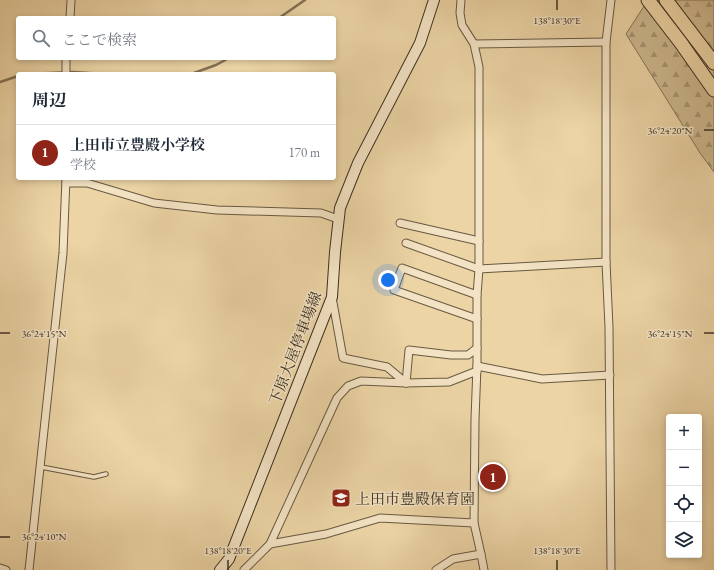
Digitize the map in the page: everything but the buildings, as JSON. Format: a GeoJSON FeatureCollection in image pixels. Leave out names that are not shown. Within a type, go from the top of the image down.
{"type":"FeatureCollection","features":[{"type":"Feature","properties":{"kind":"highway"},"geometry":{"type":"LineString","coordinates":[[648,0],[714,90]]}},
{"type":"Feature","properties":{"kind":"highway"},"geometry":{"type":"LineString","coordinates":[[666,0],[714,63]]}},
{"type":"Feature","properties":{"kind":"main road","name":"下原大屋停車場線"},"geometry":{"type":"LineString","coordinates":[[220,570],[229,559],[332,297],[340,208],[358,162],[420,43],[434,0]]}},
{"type":"Feature","properties":{"kind":"street"},"geometry":{"type":"LineString","coordinates":[[70,16],[71,0]]}},
{"type":"Feature","properties":{"kind":"street"},"geometry":{"type":"LineString","coordinates":[[462,0],[460,13],[462,25],[474,44],[479,67],[479,269],[477,295],[474,523],[482,554],[484,570]]}},
{"type":"Feature","properties":{"kind":"street"},"geometry":{"type":"LineString","coordinates":[[611,0],[606,42],[606,262],[610,374],[612,570]]}},
{"type":"Feature","properties":{"kind":"street"},"geometry":{"type":"LineString","coordinates":[[474,44],[606,42]]}},
{"type":"Feature","properties":{"kind":"street"},"geometry":{"type":"LineString","coordinates":[[29,570],[63,252],[66,180],[87,183],[154,203],[217,210],[321,213],[338,219]]}},
{"type":"Feature","properties":{"kind":"street"},"geometry":{"type":"LineString","coordinates":[[400,223],[479,241]]}},
{"type":"Feature","properties":{"kind":"street"},"geometry":{"type":"LineString","coordinates":[[406,243],[479,269],[606,262]]}},
{"type":"Feature","properties":{"kind":"street"},"geometry":{"type":"LineString","coordinates":[[477,295],[402,268],[394,290],[477,319]]}},
{"type":"Feature","properties":{"kind":"street"},"geometry":{"type":"LineString","coordinates":[[332,297],[343,358],[387,367],[406,384]]}},
{"type":"Feature","properties":{"kind":"street"},"geometry":{"type":"LineString","coordinates":[[406,384],[409,350],[451,355],[468,355],[477,348]]}},
{"type":"Feature","properties":{"kind":"street"},"geometry":{"type":"LineString","coordinates":[[244,570],[270,544],[337,398],[348,386],[361,381],[406,384],[449,382],[477,369],[542,379],[610,374]]}},
{"type":"Feature","properties":{"kind":"street"},"geometry":{"type":"LineString","coordinates":[[270,544],[326,534],[380,518],[474,523]]}},
{"type":"Feature","properties":{"kind":"street"},"geometry":{"type":"LineString","coordinates":[[436,570],[453,559],[482,554]]}},
{"type":"Feature","properties":{"kind":"street"},"geometry":{"type":"LineString","coordinates":[[0,568],[6,570]]}},
{"type":"Feature","properties":{"kind":"lane"},"geometry":{"type":"LineString","coordinates":[[39,466],[94,477],[106,474]]}},
{"type":"Feature","properties":{"kind":"green space"},"geometry":{"type":"Polygon","coordinates":[[[648,0],[714,0],[714,172],[700,153],[626,34],[648,0]]]}},
{"type":"Feature","properties":{"kind":"waterway"},"geometry":{"type":"LineString","coordinates":[[282,16],[305,0]]}},
{"type":"Feature","properties":{"kind":"waterway"},"geometry":{"type":"LineString","coordinates":[[197,72],[225,60]]}},
{"type":"Feature","properties":{"kind":"waterway"},"geometry":{"type":"LineString","coordinates":[[0,82],[16,77]]}},
{"type":"Feature","properties":{"kind":"place","name":"上田市立豊殿小学校"},"geometry":{"type":"Point","coordinates":[493,477]}},
{"type":"Feature","properties":{"kind":"place","name":"上田市豊殿保育園"},"geometry":{"type":"Point","coordinates":[341,498]}}]}
